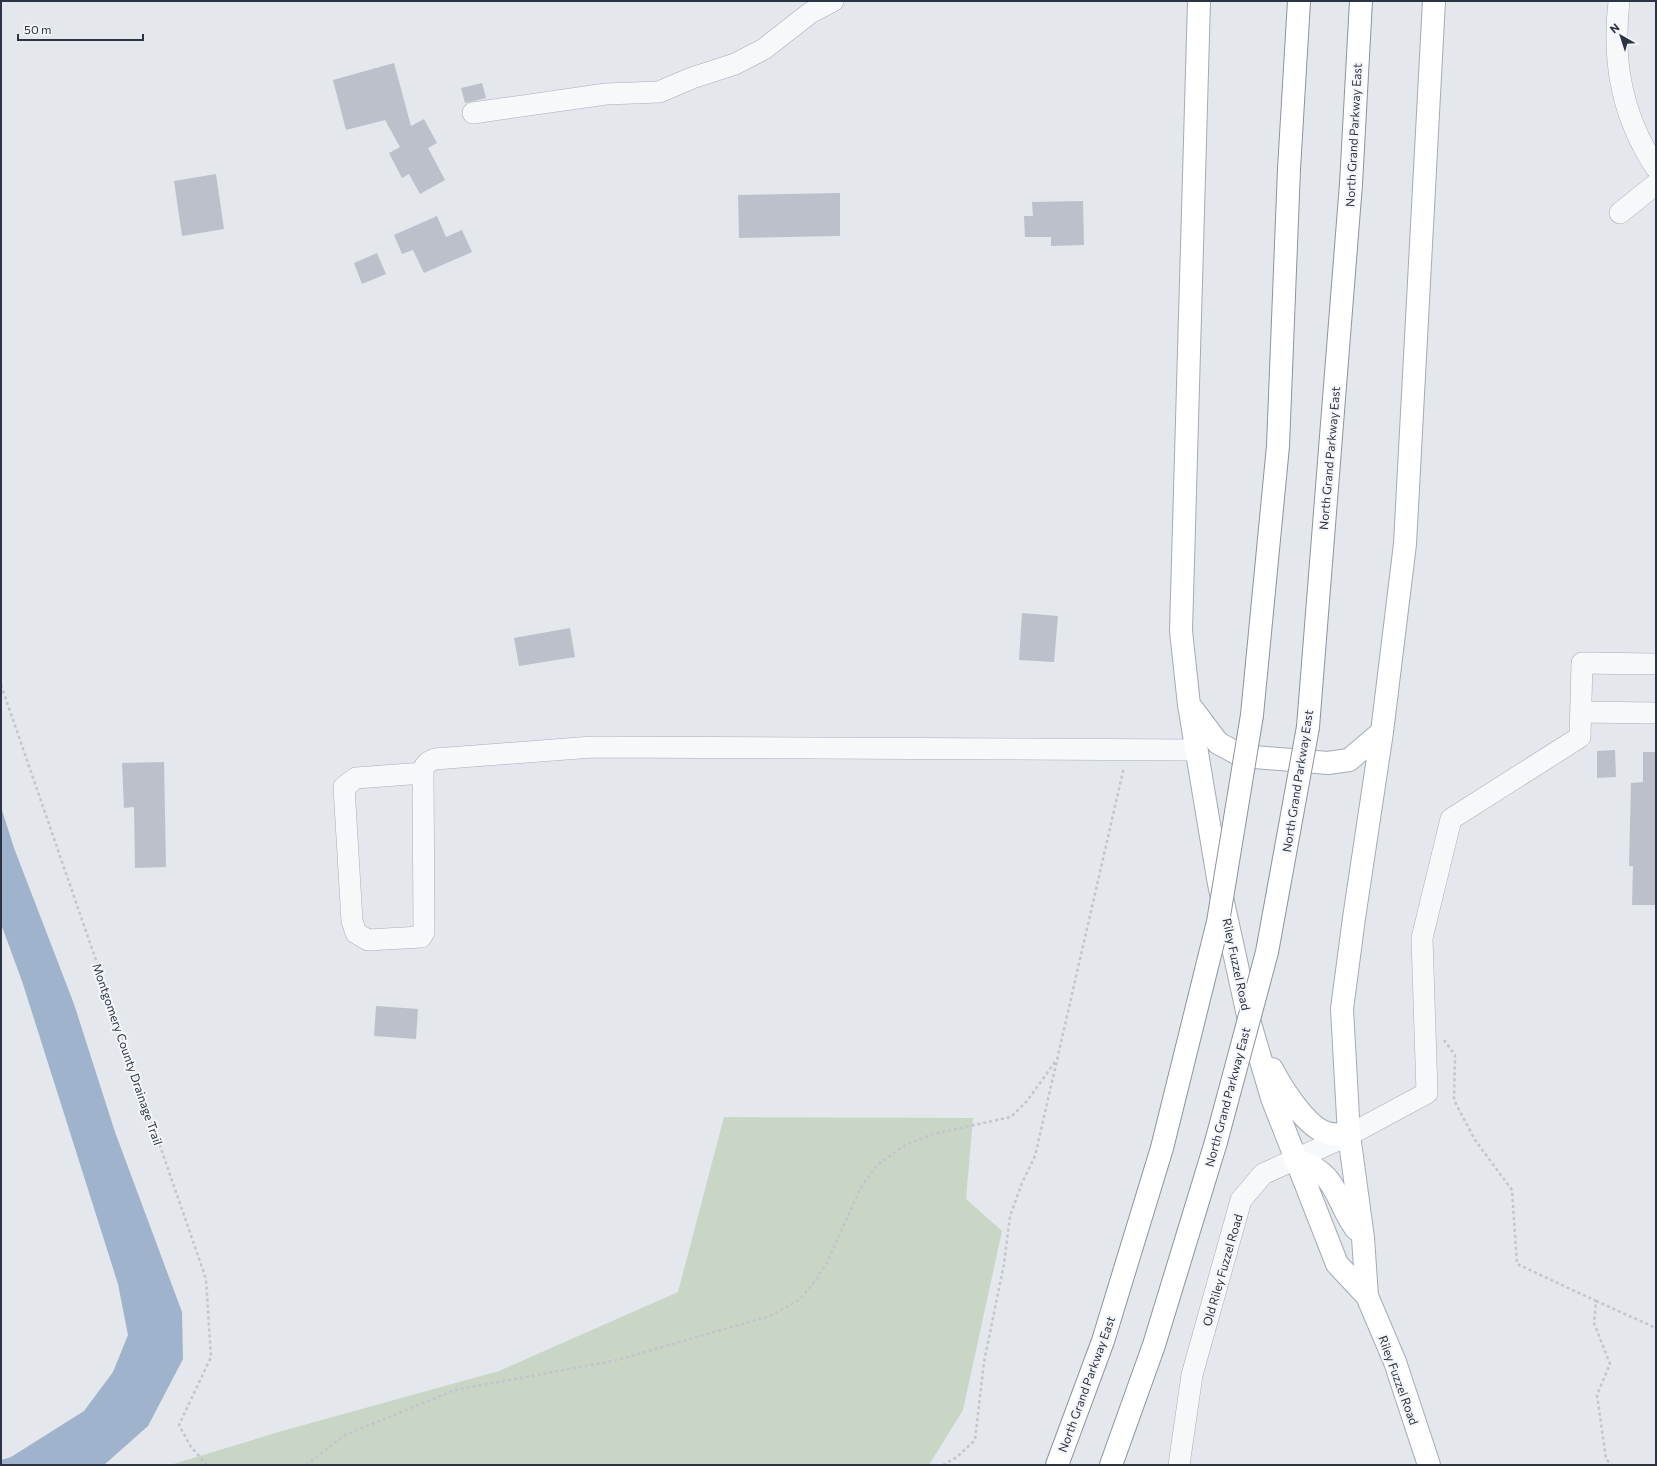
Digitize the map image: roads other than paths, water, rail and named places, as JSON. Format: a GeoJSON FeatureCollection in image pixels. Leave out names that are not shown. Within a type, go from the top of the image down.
{"type":"FeatureCollection","features":[{"type":"Feature","properties":{"kind":"main road"},"geometry":{"type":"LineString","coordinates":[[1199,1],[1182,631],[1189,705],[1218,742],[1242,756],[1328,763],[1349,760],[1382,732],[1405,544],[1434,1]]}},
{"type":"Feature","properties":{"kind":"main road","name":"North Grand Parkway East"},"geometry":{"type":"LineString","coordinates":[[1057,1465],[1103,1341],[1162,1148],[1218,922],[1252,716],[1278,446],[1289,177],[1299,1]]}},
{"type":"Feature","properties":{"kind":"main road","name":"North Grand Parkway East"},"geometry":{"type":"LineString","coordinates":[[1111,1465],[1154,1346],[1216,1142],[1267,952],[1308,727],[1351,184],[1361,1]]}},
{"type":"Feature","properties":{"kind":"main road"},"geometry":{"type":"LineString","coordinates":[[1358,49],[1367,1]]}},
{"type":"Feature","properties":{"kind":"main road","name":"Riley Fuzzel Road"},"geometry":{"type":"LineString","coordinates":[[1189,705],[1219,884],[1253,1035],[1272,1098],[1337,1264],[1367,1296]]}},
{"type":"Feature","properties":{"kind":"main road","name":"Riley Fuzzel Road"},"geometry":{"type":"LineString","coordinates":[[1382,732],[1342,1009],[1349,1136],[1363,1238],[1367,1296],[1395,1362],[1429,1465]]}},
{"type":"Feature","properties":{"kind":"main road"},"geometry":{"type":"LineString","coordinates":[[1253,1035],[1274,1073],[1291,1099],[1310,1122],[1326,1133],[1349,1136]]}},
{"type":"Feature","properties":{"kind":"main road"},"geometry":{"type":"LineString","coordinates":[[1295,1159],[1312,1164],[1325,1175],[1333,1185],[1349,1218],[1363,1238]]}},
{"type":"Feature","properties":{"kind":"street"},"geometry":{"type":"LineString","coordinates":[[473,114],[606,94],[658,92],[741,61],[764,49],[810,14],[833,1]]}},
{"type":"Feature","properties":{"kind":"street"},"geometry":{"type":"LineString","coordinates":[[1619,1],[1617,48],[1621,89],[1631,121],[1656,168]]}},
{"type":"Feature","properties":{"kind":"street"},"geometry":{"type":"LineString","coordinates":[[1620,213],[1656,184]]}},
{"type":"Feature","properties":{"kind":"street"},"geometry":{"type":"LineString","coordinates":[[1656,664],[1582,663],[1582,712],[1656,712]]}},
{"type":"Feature","properties":{"kind":"street","name":"Old Riley Fuzzel Road"},"geometry":{"type":"LineString","coordinates":[[1179,1465],[1192,1375],[1241,1200],[1263,1174],[1349,1136],[1428,1093],[1422,938],[1451,819],[1580,737],[1582,712]]}},
{"type":"Feature","properties":{"kind":"street"},"geometry":{"type":"LineString","coordinates":[[423,773],[356,778],[344,787],[352,921],[356,933],[368,940],[421,937],[424,932],[423,773],[424,767],[429,762],[435,760],[592,747],[717,749],[1197,750]]}},
{"type":"Feature","properties":{"kind":"water"},"geometry":{"type":"Polygon","coordinates":[[[1,807],[14,848],[74,1004],[115,1132],[182,1312],[183,1359],[148,1426],[104,1465],[1,1465],[1,1460],[11,1457],[84,1411],[113,1372],[128,1335],[118,1284],[22,981],[1,924],[1,807]]]}}]}
